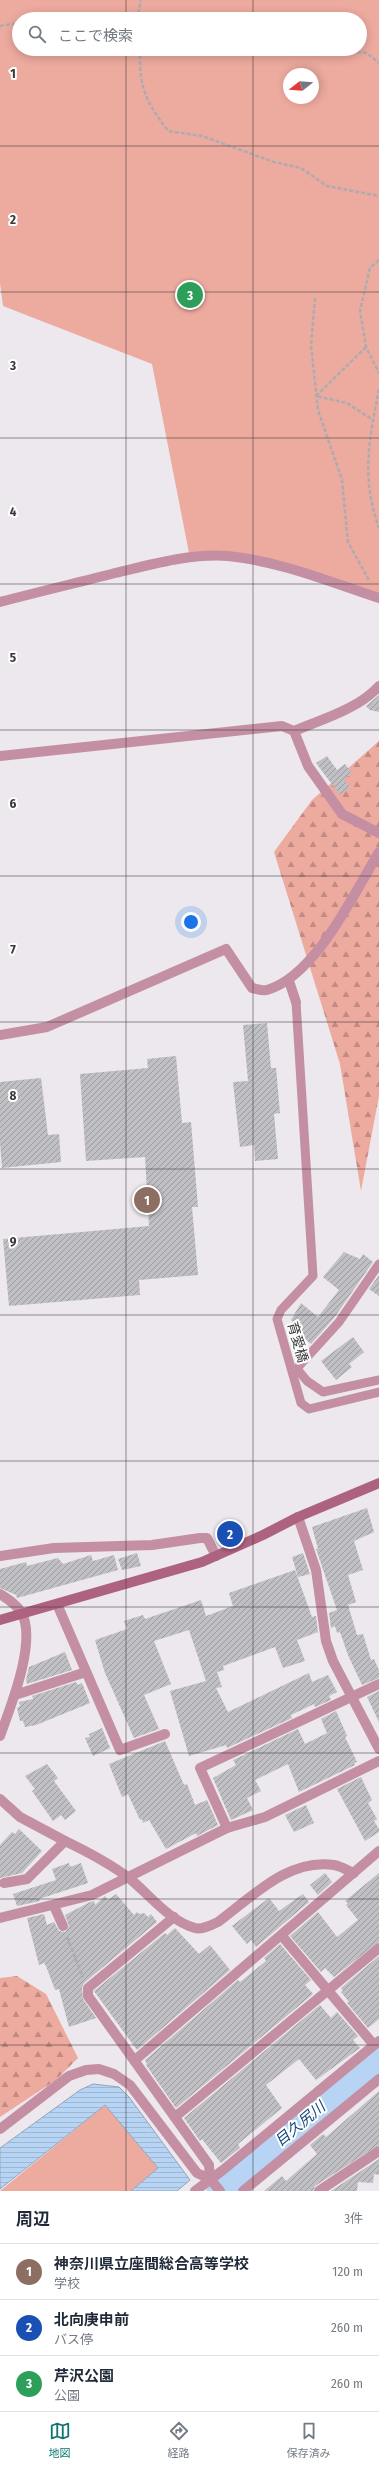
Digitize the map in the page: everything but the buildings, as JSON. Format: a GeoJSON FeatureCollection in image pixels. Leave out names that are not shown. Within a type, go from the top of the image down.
{"type":"FeatureCollection","features":[{"type":"Feature","properties":{"kind":"street"},"geometry":{"type":"LineString","coordinates":[[0,602],[153,564],[190,558],[226,556],[261,561],[295,570],[379,598]]}},
{"type":"Feature","properties":{"kind":"street"},"geometry":{"type":"LineString","coordinates":[[0,756],[282,726],[294,730],[339,712],[371,694],[379,686]]}},
{"type":"Feature","properties":{"kind":"street"},"geometry":{"type":"LineString","coordinates":[[294,730],[308,766],[342,814],[379,833]]}},
{"type":"Feature","properties":{"kind":"street"},"geometry":{"type":"LineString","coordinates":[[0,1035],[47,1027],[226,949],[252,988],[266,990],[289,981],[319,951],[379,852]]}},
{"type":"Feature","properties":{"kind":"street"},"geometry":{"type":"LineString","coordinates":[[289,981],[296,1002]]}},
{"type":"Feature","properties":{"kind":"street"},"geometry":{"type":"LineString","coordinates":[[0,1620],[163,1575],[216,1556],[298,1517],[379,1483]]}},
{"type":"Feature","properties":{"kind":"street"},"geometry":{"type":"LineString","coordinates":[[298,1517],[316,1570],[326,1641],[352,1697],[379,1749]]}},
{"type":"Feature","properties":{"kind":"street"},"geometry":{"type":"LineString","coordinates":[[0,1556],[54,1548],[152,1545],[207,1538],[216,1556]]}},
{"type":"Feature","properties":{"kind":"street"},"geometry":{"type":"LineString","coordinates":[[0,1594],[12,1602],[22,1613],[26,1630],[24,1660],[15,1695],[0,1736]]}},
{"type":"Feature","properties":{"kind":"street"},"geometry":{"type":"LineString","coordinates":[[57,1604],[120,1750],[165,1734]]}},
{"type":"Feature","properties":{"kind":"street"},"geometry":{"type":"LineString","coordinates":[[15,1695],[86,1672]]}},
{"type":"Feature","properties":{"kind":"street"},"geometry":{"type":"LineString","coordinates":[[227,1828],[200,1768],[379,1684]]}},
{"type":"Feature","properties":{"kind":"street"},"geometry":{"type":"LineString","coordinates":[[0,1918],[54,1906],[92,1895],[129,1878],[227,1828],[265,1817],[379,1761]]}},
{"type":"Feature","properties":{"kind":"street"},"geometry":{"type":"LineString","coordinates":[[0,1799],[20,1817],[99,1857],[129,1878],[174,1917],[196,1929],[208,1927],[286,1871],[295,1868],[334,1865],[354,1873]]}},
{"type":"Feature","properties":{"kind":"street"},"geometry":{"type":"LineString","coordinates":[[4,1883],[27,1879],[65,1841]]}},
{"type":"Feature","properties":{"kind":"street"},"geometry":{"type":"LineString","coordinates":[[135,2060],[282,1936],[379,1851]]}},
{"type":"Feature","properties":{"kind":"street"},"geometry":{"type":"LineString","coordinates":[[54,1906],[63,1926]]}},
{"type":"Feature","properties":{"kind":"street"},"geometry":{"type":"LineString","coordinates":[[174,1917],[88,1988],[88,1996],[209,2165],[215,2184]]}},
{"type":"Feature","properties":{"kind":"street"},"geometry":{"type":"LineString","coordinates":[[195,2191],[215,2184],[377,2043],[329,1991],[282,1936]]}},
{"type":"Feature","properties":{"kind":"street"},"geometry":{"type":"LineString","coordinates":[[175,2117],[329,1991],[379,1948]]}},
{"type":"Feature","properties":{"kind":"street"},"geometry":{"type":"LineString","coordinates":[[0,2129],[69,2076],[86,2070],[99,2069],[114,2074],[130,2085],[197,2173],[215,2184]]}},
{"type":"Feature","properties":{"kind":"street"},"geometry":{"type":"LineString","coordinates":[[243,2191],[379,2080]]}},
{"type":"Feature","properties":{"kind":"street"},"geometry":{"type":"LineString","coordinates":[[319,2191],[379,2152]]}},
{"type":"Feature","properties":{"kind":"lane","name":"育愛橋"},"geometry":{"type":"LineString","coordinates":[[296,1002],[313,1276],[281,1310],[277,1319],[301,1403],[309,1409],[379,1392]]}},
{"type":"Feature","properties":{"kind":"lane"},"geometry":{"type":"LineString","coordinates":[[379,1264],[344,1315],[299,1366],[298,1370],[307,1381],[323,1392],[379,1380]]}},
{"type":"Feature","properties":{"kind":"path"},"geometry":{"type":"LineString","coordinates":[[138,12],[141,0]]}},
{"type":"Feature","properties":{"kind":"path"},"geometry":{"type":"LineString","coordinates":[[0,26],[12,24]]}},
{"type":"Feature","properties":{"kind":"path"},"geometry":{"type":"LineString","coordinates":[[367,54],[379,63]]}},
{"type":"Feature","properties":{"kind":"path"},"geometry":{"type":"LineString","coordinates":[[140,56],[139,71],[147,103],[168,131],[202,136],[274,162],[301,168],[327,186],[379,196]]}},
{"type":"Feature","properties":{"kind":"path"},"geometry":{"type":"LineString","coordinates":[[379,260],[370,268],[360,311],[366,346],[379,373]]}},
{"type":"Feature","properties":{"kind":"path"},"geometry":{"type":"LineString","coordinates":[[315,298],[311,345],[318,410],[342,480],[348,542],[379,598]]}},
{"type":"Feature","properties":{"kind":"path"},"geometry":{"type":"LineString","coordinates":[[316,396],[366,346]]}},
{"type":"Feature","properties":{"kind":"path"},"geometry":{"type":"LineString","coordinates":[[379,389],[367,459],[371,506],[379,528]]}},
{"type":"Feature","properties":{"kind":"path"},"geometry":{"type":"LineString","coordinates":[[316,396],[347,403],[373,420]]}},
{"type":"Feature","properties":{"kind":"path"},"geometry":{"type":"LineString","coordinates":[[63,1926],[88,1988]]}},
{"type":"Feature","properties":{"kind":"green space"},"geometry":{"type":"Polygon","coordinates":[[[0,0],[379,0],[379,598],[261,561],[190,558],[152,364],[3,306],[0,283],[0,0]]]}},
{"type":"Feature","properties":{"kind":"green space"},"geometry":{"type":"Polygon","coordinates":[[[379,741],[379,1096],[361,1191],[340,1064],[274,852],[312,800],[379,741]]]}},
{"type":"Feature","properties":{"kind":"green space"},"geometry":{"type":"Polygon","coordinates":[[[17,1976],[46,1994],[78,2058],[56,2080],[0,2117],[0,1978],[17,1976]]]}},
{"type":"Feature","properties":{"kind":"green space"},"geometry":{"type":"Polygon","coordinates":[[[105,2105],[158,2168],[131,2191],[0,2191],[105,2105]]]}},
{"type":"Feature","properties":{"kind":"water"},"geometry":{"type":"Polygon","coordinates":[[[93,2084],[119,2087],[129,2097],[190,2180],[177,2191],[131,2191],[158,2168],[105,2105],[0,2189],[0,2148],[80,2090],[93,2084]]]}},
{"type":"Feature","properties":{"kind":"waterway","name":"目久尻川"},"geometry":{"type":"LineString","coordinates":[[221,2191],[379,2057]]}},
{"type":"Feature","properties":{"kind":"place","name":"芹沢公園"},"geometry":{"type":"Point","coordinates":[190,295]}},
{"type":"Feature","properties":{"kind":"place","name":"神奈川県立座間総合高等学校"},"geometry":{"type":"Point","coordinates":[147,1200]}},
{"type":"Feature","properties":{"kind":"place","name":"北向庚申前"},"geometry":{"type":"Point","coordinates":[230,1534]}}]}
